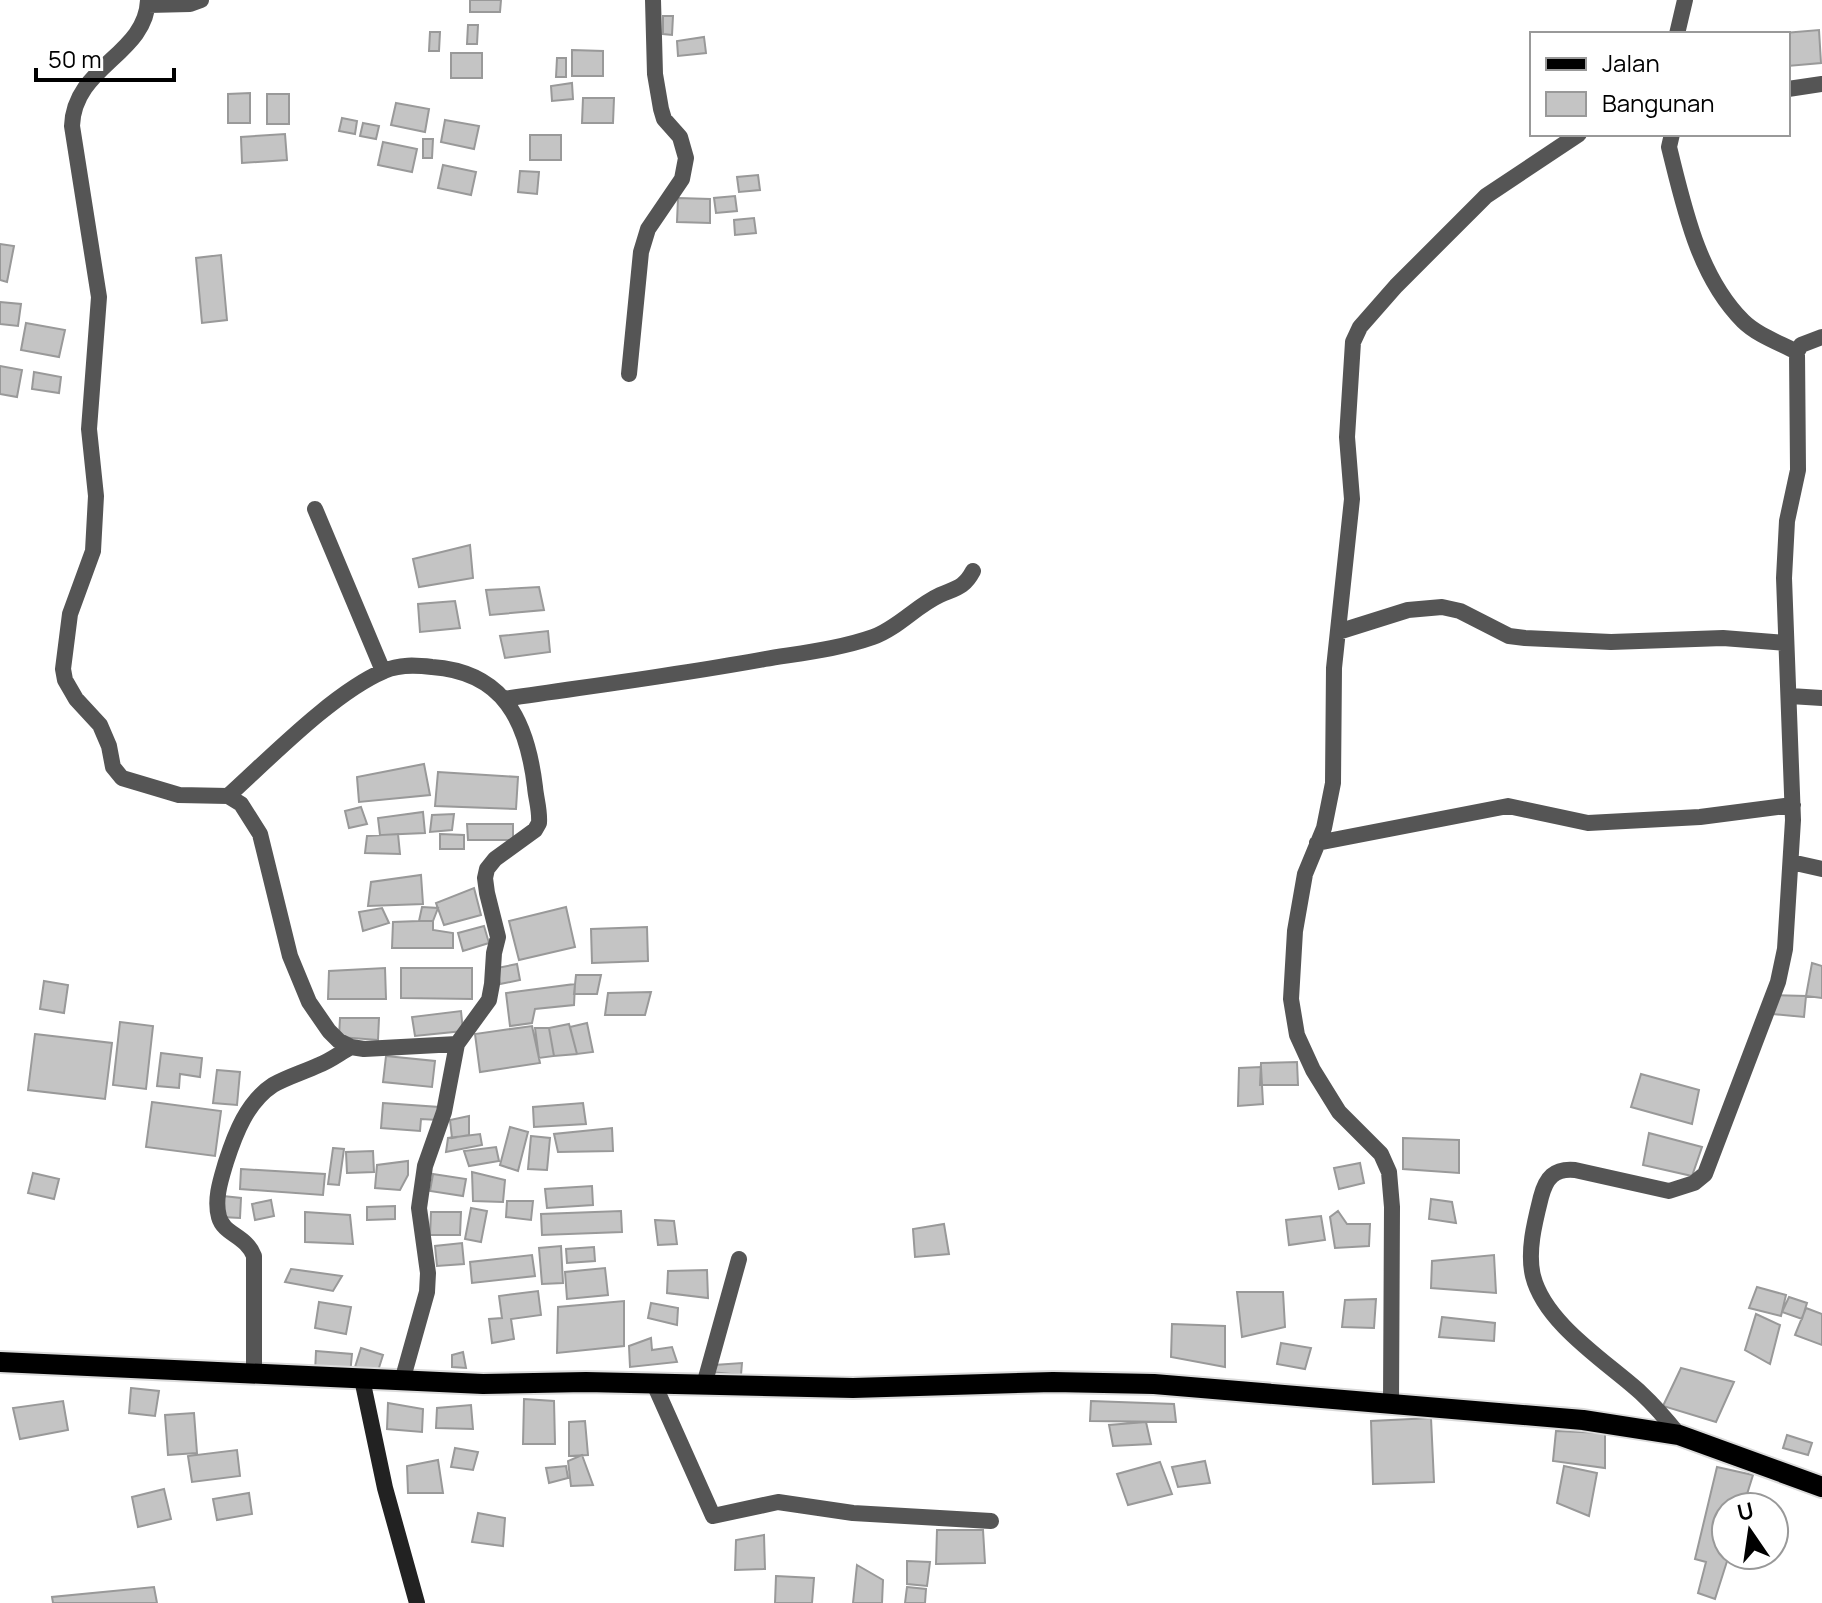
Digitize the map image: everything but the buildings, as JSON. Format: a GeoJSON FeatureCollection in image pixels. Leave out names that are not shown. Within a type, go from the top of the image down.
{"type":"FeatureCollection","features":[{"type":"Feature","properties":{"kind":"main road"},"geometry":{"type":"LineString","coordinates":[[0,1362],[402,1381],[853,1388],[1122,1382],[1583,1420],[1679,1435],[1822,1487]]}},
{"type":"Feature","properties":{"kind":"street"},"geometry":{"type":"LineString","coordinates":[[201,0],[190,4],[148,2],[135,34],[87,82],[72,114],[99,297],[89,429],[96,496],[93,551],[70,614],[63,669],[65,680],[76,699],[100,725],[113,767],[122,778],[179,795],[228,796],[241,804],[260,834],[290,956],[309,1002],[329,1031],[351,1047],[364,1049],[457,1044]]}},
{"type":"Feature","properties":{"kind":"street"},"geometry":{"type":"LineString","coordinates":[[629,374],[641,252],[648,229],[682,179],[686,158],[680,137],[664,119],[661,109],[655,74],[653,0]]}},
{"type":"Feature","properties":{"kind":"street"},"geometry":{"type":"LineString","coordinates":[[1677,32],[1685,0]]}},
{"type":"Feature","properties":{"kind":"street"},"geometry":{"type":"LineString","coordinates":[[1790,89],[1822,84]]}},
{"type":"Feature","properties":{"kind":"street"},"geometry":{"type":"LineString","coordinates":[[1391,1404],[1392,1207],[1389,1172],[1381,1154],[1339,1112],[1304,1053],[1293,1017],[1291,980],[1295,931],[1305,874],[1324,828],[1333,783],[1334,679],[1352,499],[1347,437],[1353,342],[1360,327],[1396,286],[1486,196],[1576,136]]}},
{"type":"Feature","properties":{"kind":"street"},"geometry":{"type":"LineString","coordinates":[[1672,136],[1669,147],[1690,228],[1715,282],[1744,322],[1797,352]]}},
{"type":"Feature","properties":{"kind":"street"},"geometry":{"type":"LineString","coordinates":[[1679,1435],[1642,1393],[1580,1341],[1547,1305],[1533,1276],[1532,1246],[1547,1178],[1564,1169],[1669,1191],[1694,1183],[1705,1174],[1778,982],[1785,949],[1793,805],[1784,578],[1787,521],[1798,470],[1797,352],[1801,345],[1822,337]]}},
{"type":"Feature","properties":{"kind":"street"},"geometry":{"type":"LineString","coordinates":[[315,509],[383,671]]}},
{"type":"Feature","properties":{"kind":"street"},"geometry":{"type":"LineString","coordinates":[[504,699],[700,671],[871,638],[890,630],[940,595],[957,590],[967,583],[973,571]]}},
{"type":"Feature","properties":{"kind":"street"},"geometry":{"type":"LineString","coordinates":[[1338,632],[1408,610],[1442,607],[1460,611],[1509,636],[1525,638],[1611,642],[1723,638],[1786,643]]}},
{"type":"Feature","properties":{"kind":"street"},"geometry":{"type":"LineString","coordinates":[[228,796],[330,707],[383,671],[407,666],[454,668],[476,675],[504,699],[520,724],[531,756],[539,823],[535,830],[495,859],[487,869],[487,893],[498,937],[492,984],[489,1000],[457,1044],[444,1112],[425,1166],[420,1190],[427,1292],[402,1381]]}},
{"type":"Feature","properties":{"kind":"street"},"geometry":{"type":"LineString","coordinates":[[1790,696],[1822,698]]}},
{"type":"Feature","properties":{"kind":"street"},"geometry":{"type":"LineString","coordinates":[[1317,843],[1508,806],[1588,823],[1700,817],[1793,805]]}},
{"type":"Feature","properties":{"kind":"street"},"geometry":{"type":"LineString","coordinates":[[1791,862],[1822,869]]}},
{"type":"Feature","properties":{"kind":"street"},"geometry":{"type":"LineString","coordinates":[[254,1373],[254,1256],[250,1245],[224,1229],[218,1216],[217,1198],[224,1167],[247,1110],[261,1095],[275,1084],[324,1063],[351,1047]]}},
{"type":"Feature","properties":{"kind":"street"},"geometry":{"type":"LineString","coordinates":[[704,1385],[739,1259]]}},
{"type":"Feature","properties":{"kind":"street"},"geometry":{"type":"LineString","coordinates":[[362,1379],[385,1488],[417,1603]]}},
{"type":"Feature","properties":{"kind":"street"},"geometry":{"type":"LineString","coordinates":[[654,1384],[713,1516],[778,1502],[853,1513],[991,1521]]}}]}
